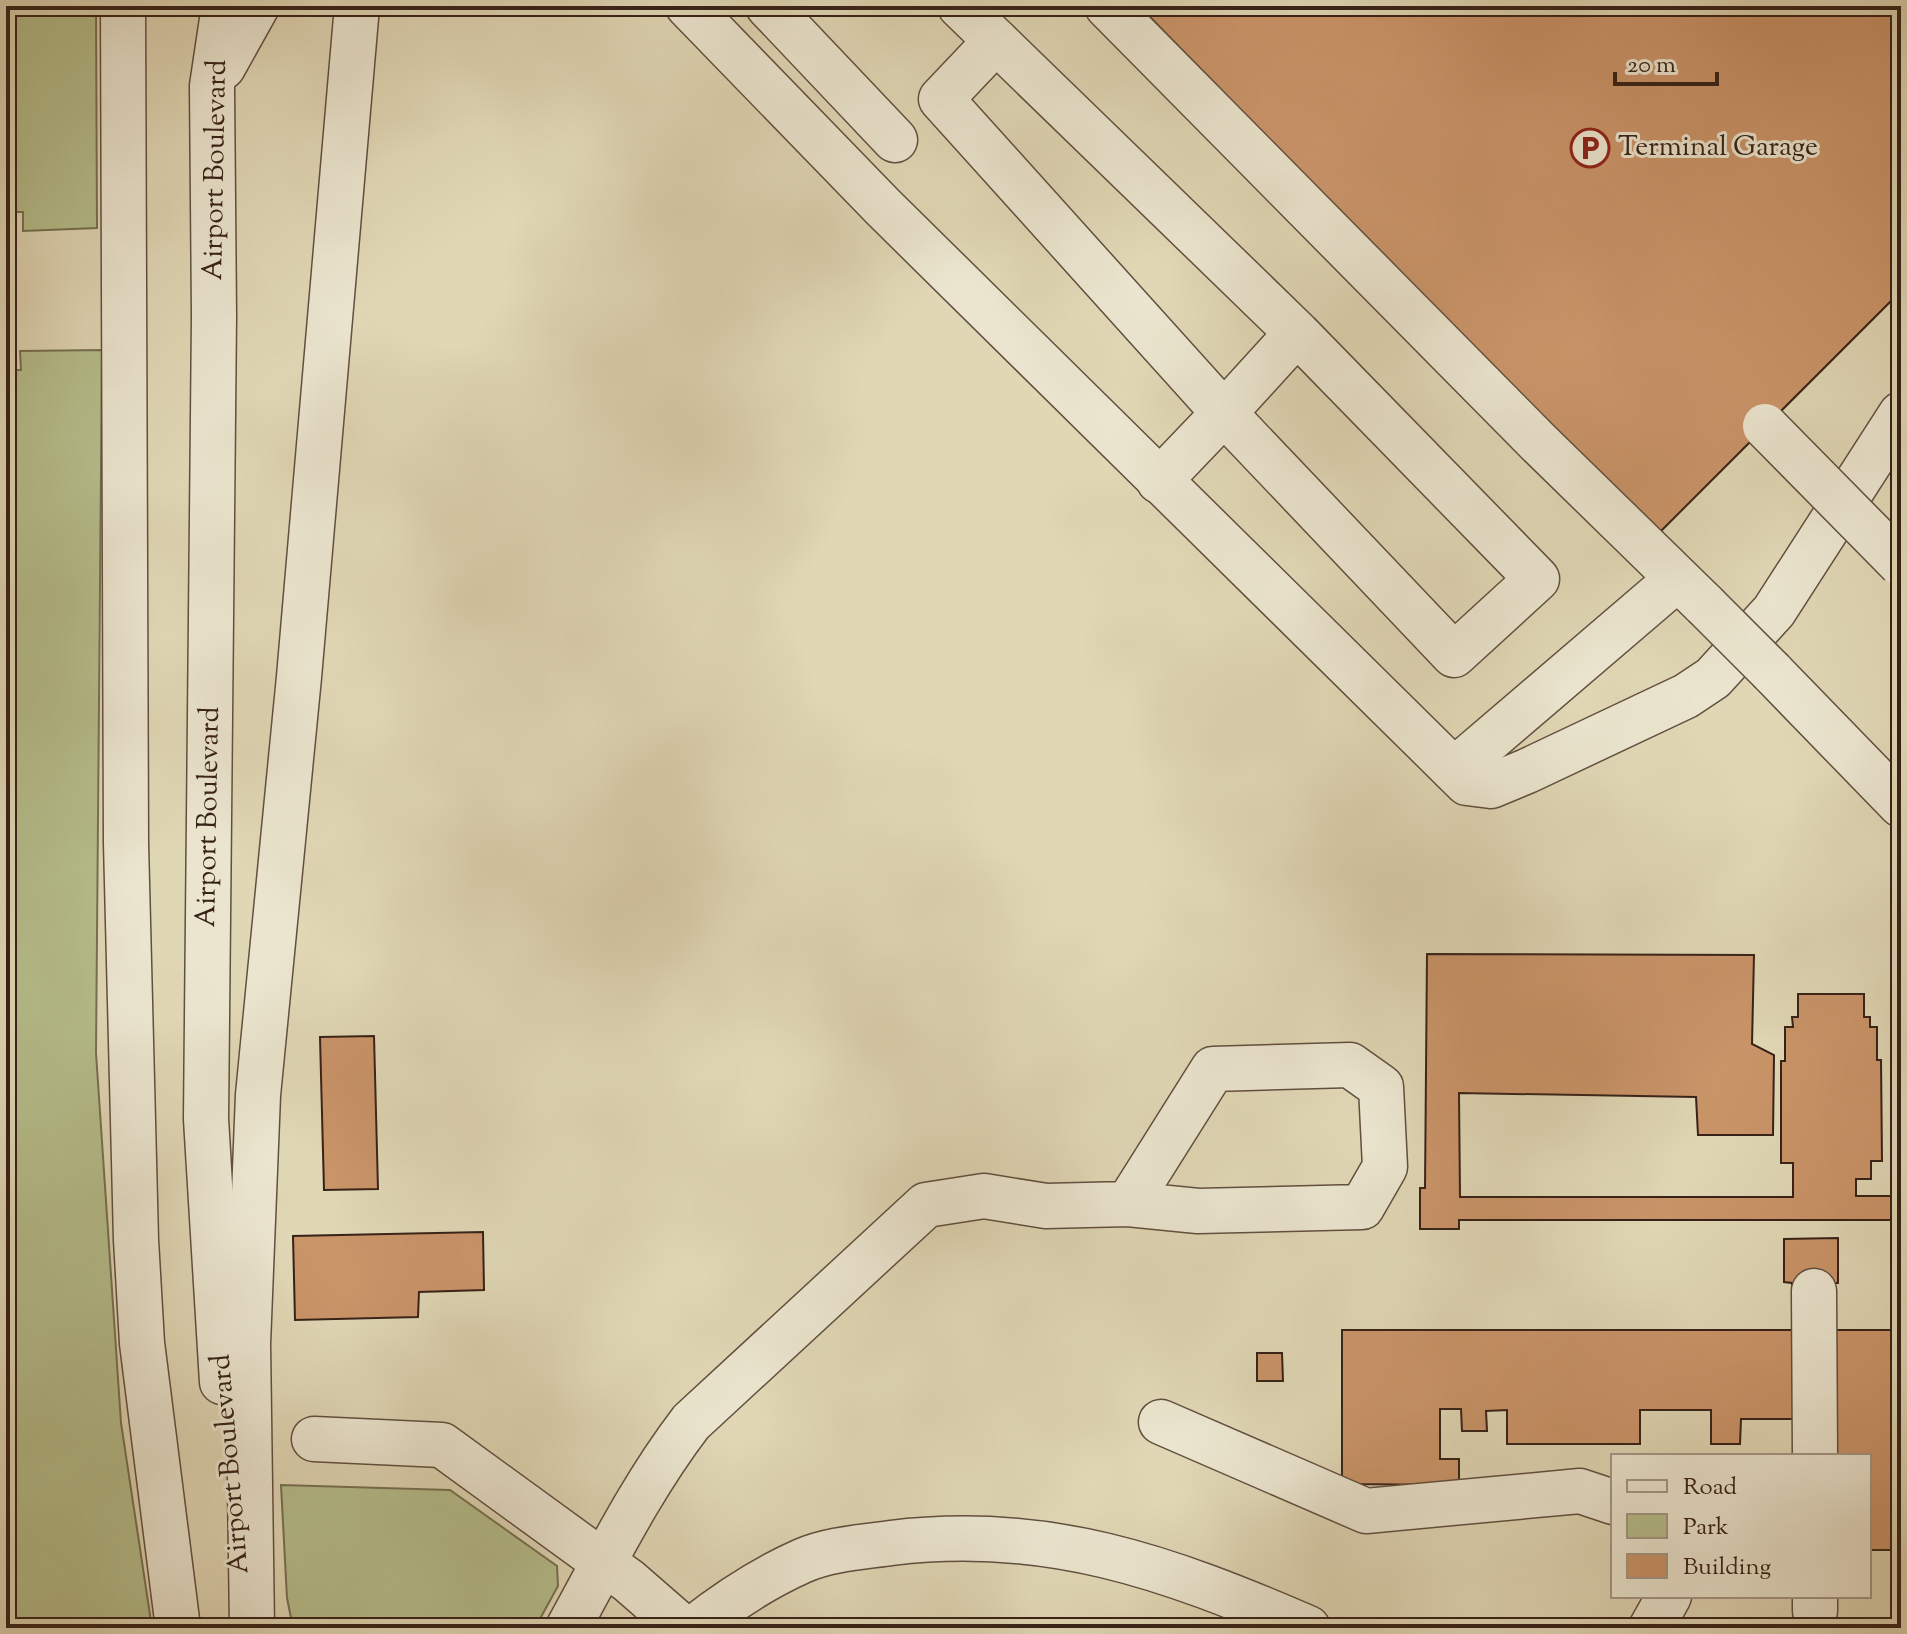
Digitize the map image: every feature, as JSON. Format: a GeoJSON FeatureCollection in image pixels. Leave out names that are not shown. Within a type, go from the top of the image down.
{"type":"FeatureCollection","features":[{"type":"Feature","properties":{"kind":"street"},"geometry":{"type":"LineString","coordinates":[[123,6],[126,843],[136,1240],[142,1343],[178,1628]]}},
{"type":"Feature","properties":{"kind":"street","name":"Airport Boulevard"},"geometry":{"type":"LineString","coordinates":[[224,6],[212,86],[214,331],[206,1119],[223,1400],[249,1628]]}},
{"type":"Feature","properties":{"kind":"street"},"geometry":{"type":"LineString","coordinates":[[212,86],[257,6]]}},
{"type":"Feature","properties":{"kind":"street"},"geometry":{"type":"LineString","coordinates":[[249,1628],[248,1344],[258,1095],[299,677],[357,6]]}},
{"type":"Feature","properties":{"kind":"street"},"geometry":{"type":"LineString","coordinates":[[688,6],[858,181],[1467,783],[1491,786],[1686,696],[1713,678],[1774,611],[1901,414]]}},
{"type":"Feature","properties":{"kind":"street"},"geometry":{"type":"LineString","coordinates":[[768,6],[895,140]]}},
{"type":"Feature","properties":{"kind":"street"},"geometry":{"type":"LineString","coordinates":[[941,99],[1224,413],[1454,655],[1537,579],[1297,333],[960,6]]}},
{"type":"Feature","properties":{"kind":"street"},"geometry":{"type":"LineString","coordinates":[[1107,6],[1901,805]]}},
{"type":"Feature","properties":{"kind":"street"},"geometry":{"type":"LineString","coordinates":[[858,181],[895,140],[941,99],[996,41]]}},
{"type":"Feature","properties":{"kind":"street"},"geometry":{"type":"LineString","coordinates":[[1159,481],[1297,333]]}},
{"type":"Feature","properties":{"kind":"street"},"geometry":{"type":"LineString","coordinates":[[1765,426],[1901,564]]}},
{"type":"Feature","properties":{"kind":"street"},"geometry":{"type":"LineString","coordinates":[[1454,770],[1691,592]]}},
{"type":"Feature","properties":{"kind":"street"},"geometry":{"type":"LineString","coordinates":[[568,1628],[661,1462],[691,1422],[926,1205],[984,1196],[1046,1206],[1128,1204],[1198,1211],[1362,1207],[1385,1167],[1381,1087],[1350,1065],[1213,1069],[1128,1204]]}},
{"type":"Feature","properties":{"kind":"street"},"geometry":{"type":"LineString","coordinates":[[1814,1291],[1815,1454]]}},
{"type":"Feature","properties":{"kind":"street"},"geometry":{"type":"LineString","coordinates":[[1161,1422],[1366,1511],[1580,1491],[1611,1501]]}},
{"type":"Feature","properties":{"kind":"street"},"geometry":{"type":"LineString","coordinates":[[314,1439],[442,1445],[603,1564],[683,1628]]}},
{"type":"Feature","properties":{"kind":"street"},"geometry":{"type":"LineString","coordinates":[[694,1628],[760,1583],[805,1559],[856,1547],[921,1539],[1008,1540],[1082,1548],[1167,1570],[1308,1628]]}},
{"type":"Feature","properties":{"kind":"street"},"geometry":{"type":"LineString","coordinates":[[1651,1628],[1668,1598]]}},
{"type":"Feature","properties":{"kind":"green space"},"geometry":{"type":"Polygon","coordinates":[[[6,6],[96,6],[97,228],[23,231],[23,212],[6,212],[6,6]]]}},
{"type":"Feature","properties":{"kind":"green space"},"geometry":{"type":"Polygon","coordinates":[[[102,350],[96,1053],[121,1423],[152,1628],[6,1628],[6,370],[21,370],[20,351],[102,350]]]}},
{"type":"Feature","properties":{"kind":"green space"},"geometry":{"type":"Polygon","coordinates":[[[281,1485],[450,1490],[557,1566],[558,1586],[535,1628],[293,1628],[287,1598],[281,1485]]]}},
{"type":"Feature","properties":{"kind":"building","name":"Terminal Garage"},"geometry":{"type":"Polygon","coordinates":[[[1139,6],[1901,6],[1901,291],[1656,536],[1139,6]]]}},
{"type":"Feature","properties":{"kind":"building"},"geometry":{"type":"Polygon","coordinates":[[[1427,954],[1754,955],[1752,1044],[1774,1055],[1773,1135],[1698,1135],[1696,1097],[1459,1093],[1460,1197],[1793,1197],[1793,1163],[1781,1163],[1781,1061],[1785,1061],[1785,1027],[1793,1027],[1792,1017],[1798,1017],[1798,994],[1864,994],[1864,1017],[1870,1017],[1870,1027],[1877,1027],[1877,1060],[1881,1060],[1882,1161],[1871,1161],[1871,1179],[1856,1179],[1856,1196],[1901,1196],[1901,1220],[1459,1220],[1459,1229],[1420,1229],[1420,1188],[1425,1188],[1427,954]]]}},
{"type":"Feature","properties":{"kind":"building"},"geometry":{"type":"Polygon","coordinates":[[[374,1036],[378,1189],[324,1190],[320,1037],[374,1036]]]}},
{"type":"Feature","properties":{"kind":"building"},"geometry":{"type":"Polygon","coordinates":[[[483,1232],[484,1290],[419,1292],[418,1317],[295,1320],[293,1236],[483,1232]]]}},
{"type":"Feature","properties":{"kind":"building"},"geometry":{"type":"Polygon","coordinates":[[[1838,1238],[1838,1283],[1831,1283],[1830,1330],[1901,1330],[1901,1550],[1871,1550],[1871,1454],[1793,1454],[1793,1419],[1741,1419],[1740,1444],[1711,1444],[1711,1410],[1640,1410],[1640,1444],[1507,1444],[1507,1410],[1486,1411],[1487,1431],[1462,1431],[1461,1409],[1440,1409],[1440,1459],[1459,1459],[1459,1485],[1342,1484],[1342,1330],[1792,1330],[1792,1283],[1784,1282],[1784,1239],[1838,1238]]]}},
{"type":"Feature","properties":{"kind":"building"},"geometry":{"type":"Polygon","coordinates":[[[1257,1353],[1282,1353],[1283,1381],[1257,1381],[1257,1353]]]}},
{"type":"Feature","properties":{"kind":"place","name":"Terminal Garage"},"geometry":{"type":"Point","coordinates":[1590,148]}}]}
